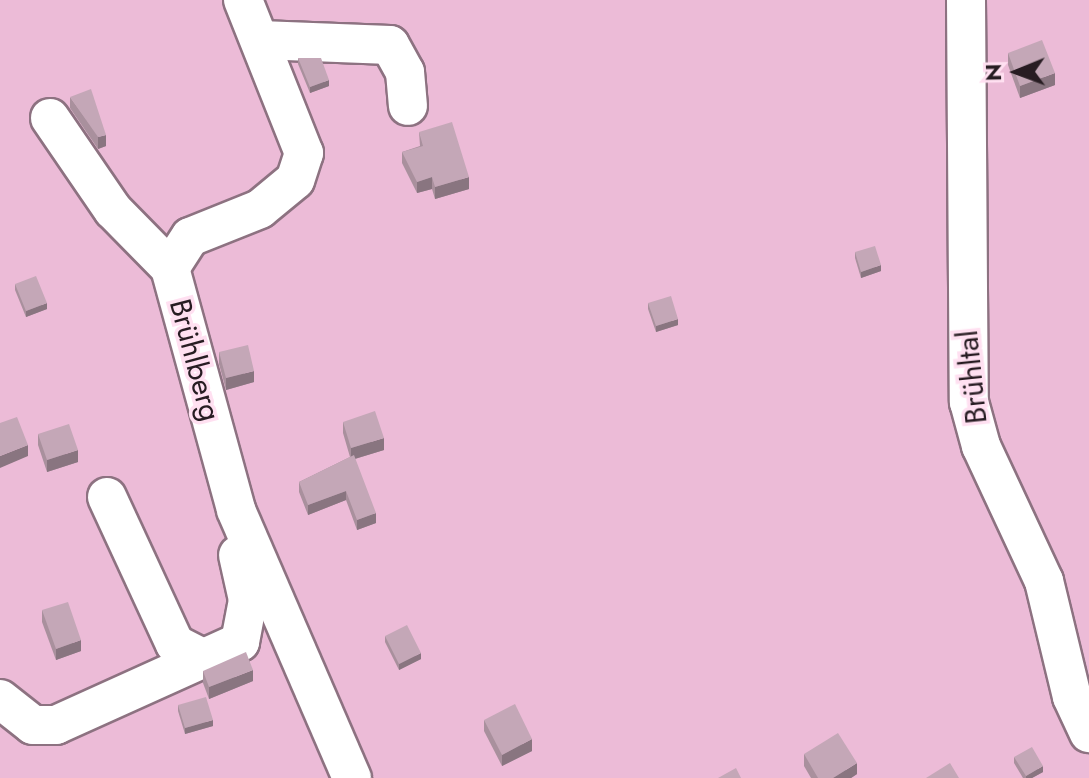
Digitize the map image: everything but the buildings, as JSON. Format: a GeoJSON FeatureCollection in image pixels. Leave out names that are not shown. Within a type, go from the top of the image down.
{"type":"FeatureCollection","features":[{"type":"Feature","properties":{"kind":"lane","name":"Brühlberg"},"geometry":{"type":"LineString","coordinates":[[243,0],[304,153],[295,180],[260,209],[190,237],[170,268],[236,510],[352,778]]}},
{"type":"Feature","properties":{"kind":"lane","name":"Brühltal"},"geometry":{"type":"LineString","coordinates":[[966,0],[969,402],[981,446],[1044,581],[1072,697],[1089,733]]}},
{"type":"Feature","properties":{"kind":"lane"},"geometry":{"type":"LineString","coordinates":[[260,40],[390,45],[405,72],[408,106]]}},
{"type":"Feature","properties":{"kind":"lane"},"geometry":{"type":"LineString","coordinates":[[50,118],[113,210],[170,268]]}},
{"type":"Feature","properties":{"kind":"lane"},"geometry":{"type":"LineString","coordinates":[[107,497],[175,644],[205,659]]}},
{"type":"Feature","properties":{"kind":"lane"},"geometry":{"type":"LineString","coordinates":[[0,699],[33,725],[56,725],[240,642],[249,618],[236,510]]}},
{"type":"Feature","properties":{"kind":"shaded area"},"geometry":{"type":"Polygon","coordinates":[[[0,0],[1089,0],[1089,778],[0,778],[0,0]]]}}]}
